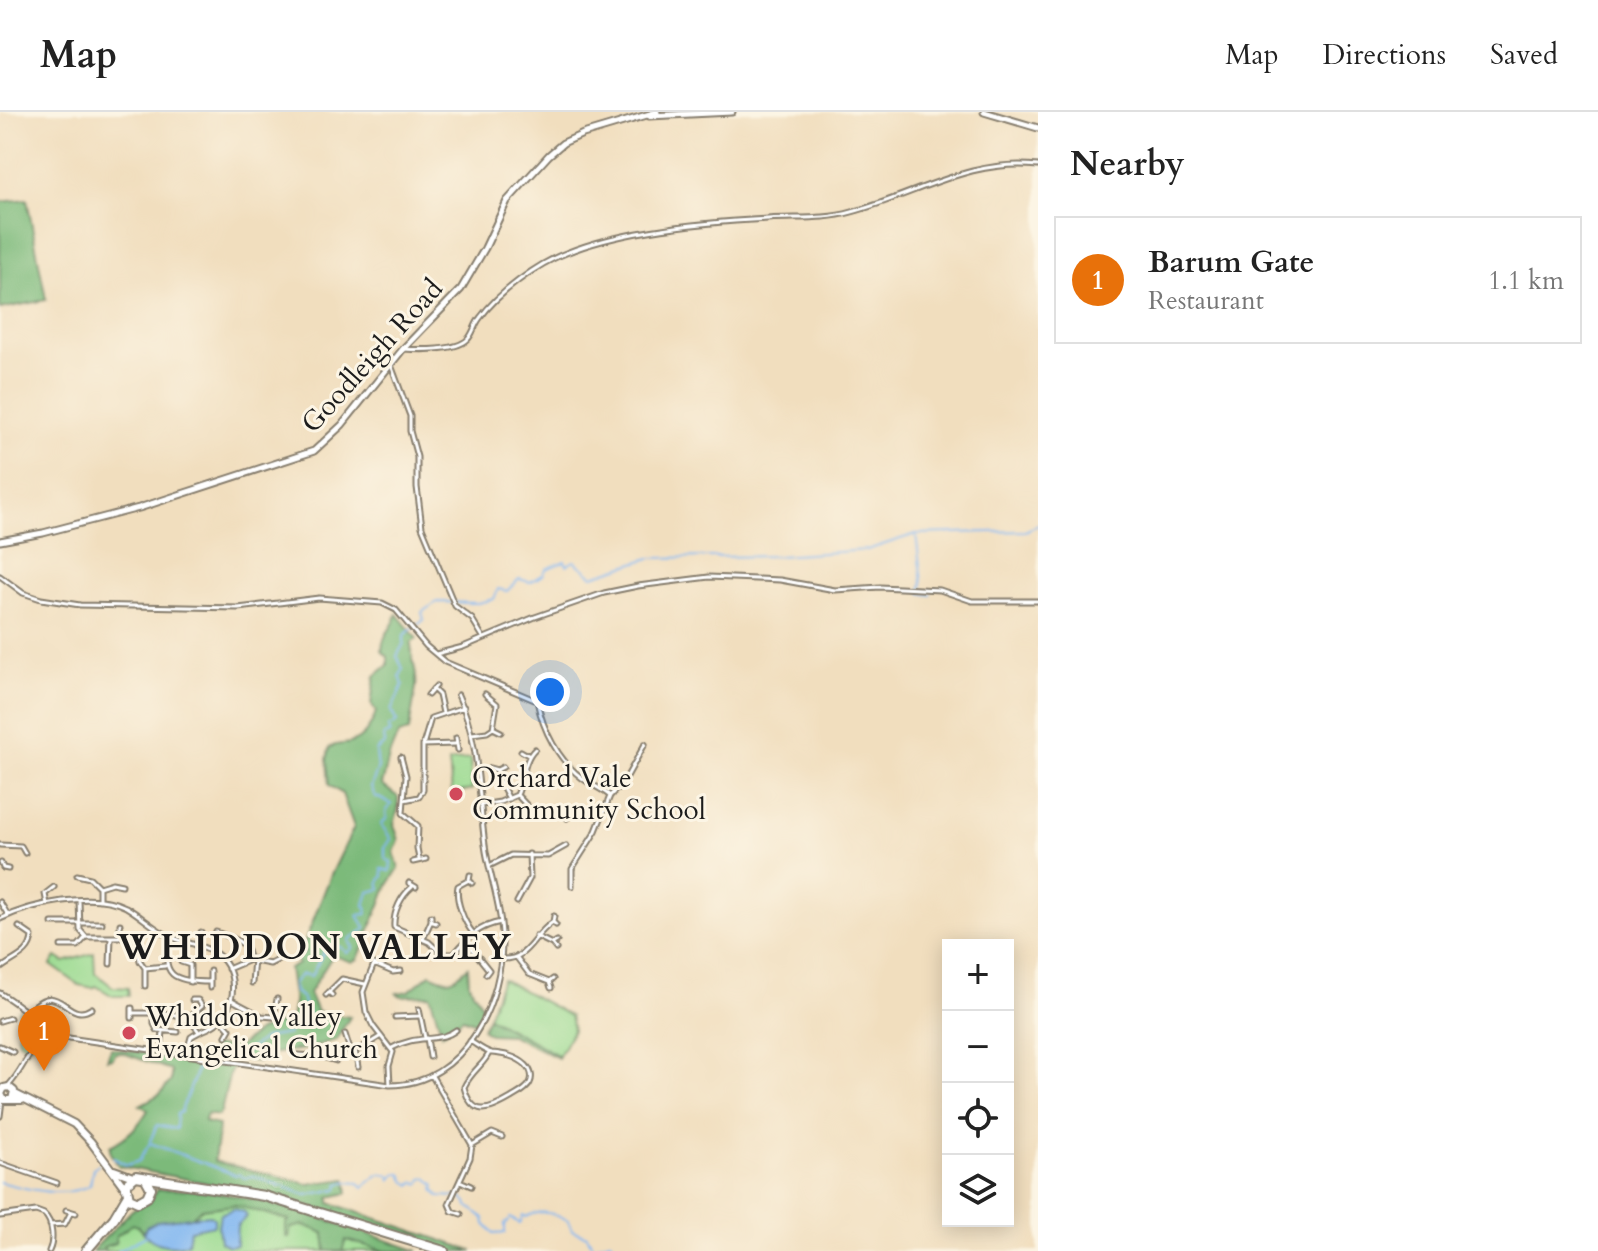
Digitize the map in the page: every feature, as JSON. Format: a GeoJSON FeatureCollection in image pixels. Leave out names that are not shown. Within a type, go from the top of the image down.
{"type":"FeatureCollection","features":[{"type":"Feature","properties":{"kind":"highway"},"geometry":{"type":"LineString","coordinates":[[86,1251],[114,1218],[126,1192],[127,1181],[133,1177],[234,1189],[264,1196],[444,1251]]}},
{"type":"Feature","properties":{"kind":"highway"},"geometry":{"type":"LineString","coordinates":[[146,1179],[150,1191]]}},
{"type":"Feature","properties":{"kind":"highway"},"geometry":{"type":"LineString","coordinates":[[114,1218],[147,1197],[154,1186],[166,1182]]}},
{"type":"Feature","properties":{"kind":"highway"},"geometry":{"type":"LineString","coordinates":[[126,1192],[138,1202]]}},
{"type":"Feature","properties":{"kind":"main road"},"geometry":{"type":"LineString","coordinates":[[6,1094],[74,1124],[91,1142],[126,1192]]}},
{"type":"Feature","properties":{"kind":"main road"},"geometry":{"type":"LineString","coordinates":[[105,1163],[118,1174],[133,1177]]}},
{"type":"Feature","properties":{"kind":"street","name":"Goodleigh Road"},"geometry":{"type":"LineString","coordinates":[[0,541],[139,508],[314,451],[342,425],[403,349],[461,289],[507,201],[549,155],[563,143],[583,134],[657,112]]}},
{"type":"Feature","properties":{"kind":"street"},"geometry":{"type":"LineString","coordinates":[[645,116],[732,112]]}},
{"type":"Feature","properties":{"kind":"street"},"geometry":{"type":"LineString","coordinates":[[984,112],[1038,128]]}},
{"type":"Feature","properties":{"kind":"street"},"geometry":{"type":"LineString","coordinates":[[403,349],[427,350],[460,345],[468,339],[482,315],[526,275],[564,254],[596,243],[689,226],[771,219],[805,220],[851,213],[986,166],[1018,163],[1038,166]]}},
{"type":"Feature","properties":{"kind":"street"},"geometry":{"type":"LineString","coordinates":[[391,365],[410,416],[410,431],[417,457],[422,527],[454,603],[472,619],[483,637]]}},
{"type":"Feature","properties":{"kind":"street"},"geometry":{"type":"LineString","coordinates":[[0,576],[23,593],[80,605],[238,608],[301,599],[372,602],[396,610],[426,646],[445,662],[537,701],[542,724],[564,760],[582,778],[610,796]]}},
{"type":"Feature","properties":{"kind":"street"},"geometry":{"type":"LineString","coordinates":[[436,654],[463,647],[604,593],[709,577],[780,580],[835,590],[880,587],[949,592],[972,601],[1038,601]]}},
{"type":"Feature","properties":{"kind":"street"},"geometry":{"type":"LineString","coordinates":[[428,695],[434,688],[443,713]]}},
{"type":"Feature","properties":{"kind":"street"},"geometry":{"type":"LineString","coordinates":[[472,734],[493,728],[497,704],[485,694]]}},
{"type":"Feature","properties":{"kind":"street"},"geometry":{"type":"LineString","coordinates":[[1,1113],[6,1094],[32,1050],[46,1040],[73,1038],[390,1085],[409,1084],[432,1076],[455,1061],[484,1019],[501,959],[501,922],[489,866],[472,734],[458,695]]}},
{"type":"Feature","properties":{"kind":"street"},"geometry":{"type":"LineString","coordinates":[[404,800],[419,797],[423,790],[423,745],[431,718],[464,707]]}},
{"type":"Feature","properties":{"kind":"street"},"geometry":{"type":"LineString","coordinates":[[493,728],[501,732]]}},
{"type":"Feature","properties":{"kind":"street"},"geometry":{"type":"LineString","coordinates":[[456,738],[458,750]]}},
{"type":"Feature","properties":{"kind":"street"},"geometry":{"type":"LineString","coordinates":[[423,745],[455,744]]}},
{"type":"Feature","properties":{"kind":"street"},"geometry":{"type":"LineString","coordinates":[[572,886],[572,869],[596,831],[610,796],[631,771],[645,744]]}},
{"type":"Feature","properties":{"kind":"street"},"geometry":{"type":"LineString","coordinates":[[481,805],[517,795],[524,781],[528,755],[535,749]]}},
{"type":"Feature","properties":{"kind":"street"},"geometry":{"type":"LineString","coordinates":[[521,751],[528,755]]}},
{"type":"Feature","properties":{"kind":"street"},"geometry":{"type":"LineString","coordinates":[[401,757],[406,776],[403,808],[405,816],[418,826],[419,859]]}},
{"type":"Feature","properties":{"kind":"street"},"geometry":{"type":"LineString","coordinates":[[397,768],[403,766]]}},
{"type":"Feature","properties":{"kind":"street"},"geometry":{"type":"LineString","coordinates":[[490,768],[497,770],[503,767]]}},
{"type":"Feature","properties":{"kind":"street"},"geometry":{"type":"LineString","coordinates":[[497,770],[509,799]]}},
{"type":"Feature","properties":{"kind":"street"},"geometry":{"type":"LineString","coordinates":[[517,795],[537,814],[560,811]]}},
{"type":"Feature","properties":{"kind":"street"},"geometry":{"type":"LineString","coordinates":[[560,811],[563,804]]}},
{"type":"Feature","properties":{"kind":"street"},"geometry":{"type":"LineString","coordinates":[[560,811],[567,818]]}},
{"type":"Feature","properties":{"kind":"street"},"geometry":{"type":"LineString","coordinates":[[0,845],[21,846],[25,853]]}},
{"type":"Feature","properties":{"kind":"street"},"geometry":{"type":"LineString","coordinates":[[489,866],[511,855],[548,856],[566,846]]}},
{"type":"Feature","properties":{"kind":"street"},"geometry":{"type":"LineString","coordinates":[[559,851],[563,856]]}},
{"type":"Feature","properties":{"kind":"street"},"geometry":{"type":"LineString","coordinates":[[517,902],[530,878],[529,854]]}},
{"type":"Feature","properties":{"kind":"street"},"geometry":{"type":"LineString","coordinates":[[413,862],[426,859]]}},
{"type":"Feature","properties":{"kind":"street"},"geometry":{"type":"LineString","coordinates":[[77,875],[90,878],[99,887],[99,900]]}},
{"type":"Feature","properties":{"kind":"street"},"geometry":{"type":"LineString","coordinates":[[470,879],[458,886],[457,893],[465,920],[473,933]]}},
{"type":"Feature","properties":{"kind":"street"},"geometry":{"type":"LineString","coordinates":[[99,887],[112,883],[122,885]]}},
{"type":"Feature","properties":{"kind":"street"},"geometry":{"type":"LineString","coordinates":[[413,886],[404,893],[393,924],[395,928],[423,939],[442,954],[454,954],[465,940],[483,926],[501,922]]}},
{"type":"Feature","properties":{"kind":"street"},"geometry":{"type":"LineString","coordinates":[[47,904],[45,894],[54,887]]}},
{"type":"Feature","properties":{"kind":"street"},"geometry":{"type":"LineString","coordinates":[[515,891],[521,895]]}},
{"type":"Feature","properties":{"kind":"street"},"geometry":{"type":"LineString","coordinates":[[79,900],[80,930],[86,937]]}},
{"type":"Feature","properties":{"kind":"street"},"geometry":{"type":"LineString","coordinates":[[0,919],[47,904],[99,900],[128,908],[171,937],[212,951],[228,969],[233,984],[232,1000],[221,1019],[191,1037],[186,1055]]}},
{"type":"Feature","properties":{"kind":"street"},"geometry":{"type":"LineString","coordinates":[[0,902],[8,915]]}},
{"type":"Feature","properties":{"kind":"street"},"geometry":{"type":"LineString","coordinates":[[501,959],[517,958],[534,942],[536,936],[554,924],[554,916]]}},
{"type":"Feature","properties":{"kind":"street"},"geometry":{"type":"LineString","coordinates":[[423,939],[433,920]]}},
{"type":"Feature","properties":{"kind":"street"},"geometry":{"type":"LineString","coordinates":[[52,923],[102,923]]}},
{"type":"Feature","properties":{"kind":"street"},"geometry":{"type":"LineString","coordinates":[[61,946],[78,946],[86,937],[120,937],[120,924]]}},
{"type":"Feature","properties":{"kind":"street"},"geometry":{"type":"LineString","coordinates":[[0,969],[26,952],[33,939],[19,927]]}},
{"type":"Feature","properties":{"kind":"street"},"geometry":{"type":"LineString","coordinates":[[197,946],[201,932]]}},
{"type":"Feature","properties":{"kind":"street"},"geometry":{"type":"LineString","coordinates":[[216,932],[242,942],[248,949],[252,983]]}},
{"type":"Feature","properties":{"kind":"street"},"geometry":{"type":"LineString","coordinates":[[135,933],[140,961],[145,968],[145,986]]}},
{"type":"Feature","properties":{"kind":"street"},"geometry":{"type":"LineString","coordinates":[[536,936],[555,943],[556,949]]}},
{"type":"Feature","properties":{"kind":"street"},"geometry":{"type":"LineString","coordinates":[[110,964],[111,937]]}},
{"type":"Feature","properties":{"kind":"street"},"geometry":{"type":"LineString","coordinates":[[171,937],[166,954],[167,966],[177,978],[190,982],[210,982]]}},
{"type":"Feature","properties":{"kind":"street"},"geometry":{"type":"LineString","coordinates":[[465,940],[489,970],[486,974]]}},
{"type":"Feature","properties":{"kind":"street"},"geometry":{"type":"LineString","coordinates":[[139,953],[146,953]]}},
{"type":"Feature","properties":{"kind":"street"},"geometry":{"type":"LineString","coordinates":[[517,958],[526,971],[551,980],[551,988]]}},
{"type":"Feature","properties":{"kind":"street"},"geometry":{"type":"LineString","coordinates":[[228,969],[251,960],[267,964],[278,960]]}},
{"type":"Feature","properties":{"kind":"street"},"geometry":{"type":"LineString","coordinates":[[181,962],[190,965],[190,982]]}},
{"type":"Feature","properties":{"kind":"street"},"geometry":{"type":"LineString","coordinates":[[390,1085],[392,1048],[369,1020],[363,997],[374,962],[393,972],[402,970]]}},
{"type":"Feature","properties":{"kind":"street"},"geometry":{"type":"LineString","coordinates":[[145,968],[167,966]]}},
{"type":"Feature","properties":{"kind":"street"},"geometry":{"type":"LineString","coordinates":[[210,971],[210,988]]}},
{"type":"Feature","properties":{"kind":"street"},"geometry":{"type":"LineString","coordinates":[[329,994],[342,979],[365,984]]}},
{"type":"Feature","properties":{"kind":"street"},"geometry":{"type":"LineString","coordinates":[[0,993],[36,1020],[46,1040]]}},
{"type":"Feature","properties":{"kind":"street"},"geometry":{"type":"LineString","coordinates":[[28,1012],[39,1000],[48,997],[56,998],[79,1013],[92,1008]]}},
{"type":"Feature","properties":{"kind":"street"},"geometry":{"type":"LineString","coordinates":[[232,1000],[262,1016],[274,1017],[277,999]]}},
{"type":"Feature","properties":{"kind":"street"},"geometry":{"type":"LineString","coordinates":[[188,1018],[202,1006],[198,1000],[192,1000]]}},
{"type":"Feature","properties":{"kind":"street"},"geometry":{"type":"LineString","coordinates":[[419,1009],[430,1057]]}},
{"type":"Feature","properties":{"kind":"street"},"geometry":{"type":"LineString","coordinates":[[133,1013],[178,1014],[188,1018],[199,1032]]}},
{"type":"Feature","properties":{"kind":"street"},"geometry":{"type":"LineString","coordinates":[[154,1014],[154,1027],[178,1032]]}},
{"type":"Feature","properties":{"kind":"street"},"geometry":{"type":"LineString","coordinates":[[395,1017],[419,1016]]}},
{"type":"Feature","properties":{"kind":"street"},"geometry":{"type":"LineString","coordinates":[[0,1021],[10,1018]]}},
{"type":"Feature","properties":{"kind":"street"},"geometry":{"type":"LineString","coordinates":[[221,1019],[230,1029],[226,1036]]}},
{"type":"Feature","properties":{"kind":"street"},"geometry":{"type":"LineString","coordinates":[[392,1048],[409,1039],[446,1037],[456,1030]]}},
{"type":"Feature","properties":{"kind":"street"},"geometry":{"type":"LineString","coordinates":[[162,1043],[163,1031]]}},
{"type":"Feature","properties":{"kind":"street"},"geometry":{"type":"LineString","coordinates":[[345,1034],[358,1067]]}},
{"type":"Feature","properties":{"kind":"street"},"geometry":{"type":"LineString","coordinates":[[298,1055],[319,1056],[335,1064],[342,1051],[369,1045],[381,1036]]}},
{"type":"Feature","properties":{"kind":"street"},"geometry":{"type":"LineString","coordinates":[[0,1038],[0,1046],[13,1052]]}},
{"type":"Feature","properties":{"kind":"street"},"geometry":{"type":"LineString","coordinates":[[470,1041],[489,1053],[503,1052],[531,1071],[528,1086],[492,1109],[483,1110],[475,1106],[464,1087],[474,1069],[489,1053]]}},
{"type":"Feature","properties":{"kind":"street"},"geometry":{"type":"LineString","coordinates":[[432,1076],[472,1145],[470,1158],[449,1207],[461,1214]]}},
{"type":"Feature","properties":{"kind":"street"},"geometry":{"type":"LineString","coordinates":[[507,1091],[511,1098]]}},
{"type":"Feature","properties":{"kind":"street"},"geometry":{"type":"LineString","coordinates":[[1,1113],[6,1094]]}},
{"type":"Feature","properties":{"kind":"street"},"geometry":{"type":"LineString","coordinates":[[482,1117],[483,1110]]}},
{"type":"Feature","properties":{"kind":"street"},"geometry":{"type":"LineString","coordinates":[[472,1145],[492,1133],[502,1137]]}},
{"type":"Feature","properties":{"kind":"street"},"geometry":{"type":"LineString","coordinates":[[0,1163],[57,1183]]}},
{"type":"Feature","properties":{"kind":"street"},"geometry":{"type":"LineString","coordinates":[[460,1181],[471,1186]]}},
{"type":"Feature","properties":{"kind":"street"},"geometry":{"type":"LineString","coordinates":[[0,1216],[40,1212],[48,1217],[52,1244],[49,1251]]}},
{"type":"Feature","properties":{"kind":"street"},"geometry":{"type":"LineString","coordinates":[[50,1225],[65,1224],[71,1212]]}},
{"type":"Feature","properties":{"kind":"green space"},"geometry":{"type":"Polygon","coordinates":[[[27,199],[46,300],[0,309],[0,202],[27,199]]]}},
{"type":"Feature","properties":{"kind":"green space"},"geometry":{"type":"Polygon","coordinates":[[[397,614],[417,639],[411,643],[416,682],[409,731],[399,734],[395,740],[382,785],[398,797],[394,825],[399,840],[394,852],[399,868],[388,885],[358,959],[352,962],[335,956],[331,958],[309,993],[317,1012],[350,1017],[336,1040],[304,1049],[262,1055],[259,1062],[211,1055],[212,1046],[238,1047],[259,1031],[291,1019],[294,1002],[289,969],[298,964],[295,958],[305,952],[303,946],[354,827],[342,794],[329,785],[329,748],[355,741],[364,735],[373,721],[376,711],[371,704],[375,676],[388,665],[388,657],[382,651],[383,644],[397,614]]]}},
{"type":"Feature","properties":{"kind":"green space"},"geometry":{"type":"Polygon","coordinates":[[[470,759],[472,790],[452,793],[449,762],[470,759]]]}},
{"type":"Feature","properties":{"kind":"green space"},"geometry":{"type":"Polygon","coordinates":[[[94,953],[95,973],[113,987],[128,988],[129,996],[113,996],[96,986],[79,985],[51,965],[56,957],[64,962],[94,953]]]}},
{"type":"Feature","properties":{"kind":"green space"},"geometry":{"type":"Polygon","coordinates":[[[468,967],[469,984],[484,1009],[476,1023],[463,1018],[442,1034],[430,995],[401,996],[397,993],[409,991],[430,974],[452,980],[468,967]]]}},
{"type":"Feature","properties":{"kind":"green space"},"geometry":{"type":"Polygon","coordinates":[[[502,979],[570,1016],[573,1030],[559,1056],[488,1017],[502,979]]]}},
{"type":"Feature","properties":{"kind":"green space"},"geometry":{"type":"Polygon","coordinates":[[[20,1009],[34,1023],[39,1034],[26,1051],[25,1045],[19,1041],[18,1033],[24,1017],[18,1012],[20,1009]]]}},
{"type":"Feature","properties":{"kind":"green space"},"geometry":{"type":"Polygon","coordinates":[[[488,1017],[558,1058],[511,1035],[490,1034],[482,1029],[488,1017]]]}},
{"type":"Feature","properties":{"kind":"green space"},"geometry":{"type":"Polygon","coordinates":[[[111,1048],[234,1066],[221,1112],[218,1116],[207,1114],[204,1122],[219,1125],[214,1161],[308,1184],[346,1179],[348,1193],[330,1197],[330,1203],[473,1251],[453,1251],[274,1196],[119,1166],[110,1153],[110,1146],[141,1121],[148,1110],[140,1105],[160,1094],[171,1081],[171,1070],[123,1053],[115,1053],[113,1058],[107,1059],[111,1048]]]}},
{"type":"Feature","properties":{"kind":"green space"},"geometry":{"type":"Polygon","coordinates":[[[158,1189],[207,1191],[266,1203],[418,1251],[385,1251],[346,1240],[342,1251],[326,1251],[324,1233],[304,1225],[291,1228],[289,1237],[286,1237],[289,1220],[235,1205],[201,1209],[189,1219],[157,1221],[146,1227],[144,1233],[132,1224],[116,1236],[115,1243],[103,1247],[105,1251],[92,1251],[132,1210],[149,1202],[158,1189]]]}},
{"type":"Feature","properties":{"kind":"green space"},"geometry":{"type":"Polygon","coordinates":[[[235,1204],[385,1251],[105,1251],[102,1247],[115,1243],[116,1236],[132,1224],[235,1204]]]}},
{"type":"Feature","properties":{"kind":"water"},"geometry":{"type":"Polygon","coordinates":[[[234,1209],[245,1212],[247,1216],[237,1226],[236,1245],[229,1246],[220,1242],[218,1226],[220,1214],[234,1209]]]}},
{"type":"Feature","properties":{"kind":"water"},"geometry":{"type":"Polygon","coordinates":[[[209,1215],[214,1218],[214,1225],[190,1230],[188,1243],[182,1245],[159,1243],[144,1233],[146,1227],[157,1221],[209,1215]]]}},
{"type":"Feature","properties":{"kind":"waterway"},"geometry":{"type":"LineString","coordinates":[[214,1055],[247,1051],[264,1038],[288,1034],[308,1013],[293,983],[302,974],[311,976],[327,946],[341,947],[347,953],[353,948],[349,940],[366,929],[358,915],[367,914],[365,905],[369,892],[381,889],[382,869],[390,871],[391,862],[385,858],[385,848],[391,839],[381,824],[387,818],[386,812],[391,804],[375,796],[371,787],[378,768],[376,751],[385,744],[384,735],[390,733],[389,727],[397,722],[391,711],[403,685],[400,676],[403,669],[397,656],[404,643],[404,635],[424,620],[422,612],[437,602],[478,603],[494,599],[498,589],[507,591],[519,579],[530,582],[543,575],[546,569],[565,561],[567,565],[574,561],[593,576],[650,558],[778,556],[867,550],[916,534],[1025,531],[1038,525]]}},
{"type":"Feature","properties":{"kind":"waterway"},"geometry":{"type":"LineString","coordinates":[[916,534],[921,593],[931,595]]}},
{"type":"Feature","properties":{"kind":"waterway"},"geometry":{"type":"LineString","coordinates":[[150,1141],[157,1125],[176,1129],[177,1114],[181,1112],[197,1067],[212,1065]]}},
{"type":"Feature","properties":{"kind":"waterway"},"geometry":{"type":"LineString","coordinates":[[113,1158],[127,1165],[139,1161],[150,1143],[244,1178],[253,1176],[307,1195],[338,1189],[339,1184],[346,1182],[359,1183],[363,1187],[379,1174],[390,1175],[391,1180],[396,1174],[402,1174],[411,1185],[414,1182],[420,1184],[422,1179],[427,1178],[435,1185],[434,1190],[439,1196],[460,1197],[484,1218],[494,1234],[505,1233],[505,1224],[509,1221]]}},
{"type":"Feature","properties":{"kind":"waterway"},"geometry":{"type":"LineString","coordinates":[[0,1182],[46,1191],[69,1191],[90,1185],[93,1168],[99,1164]]}},
{"type":"Feature","properties":{"kind":"waterway"},"geometry":{"type":"LineString","coordinates":[[510,1218],[520,1223],[523,1215],[552,1214],[568,1220],[572,1230],[587,1236],[593,1247],[610,1241],[621,1251]]}},
{"type":"Feature","properties":{"kind":"waterway"},"geometry":{"type":"LineString","coordinates":[[118,1251],[146,1236]]}},
{"type":"Feature","properties":{"kind":"place","name":"Orchard Vale Community School"},"geometry":{"type":"Point","coordinates":[456,794]}},
{"type":"Feature","properties":{"kind":"place","name":"Whiddon Valley Evangelical Church"},"geometry":{"type":"Point","coordinates":[129,1033]}},
{"type":"Feature","properties":{"kind":"place","name":"Barum Gate"},"geometry":{"type":"Point","coordinates":[44,1071]}},
{"type":"Feature","properties":{"kind":"district","name":"WHIDDON VALLEY"},"geometry":{"type":"Point","coordinates":[315,947]}}]}
